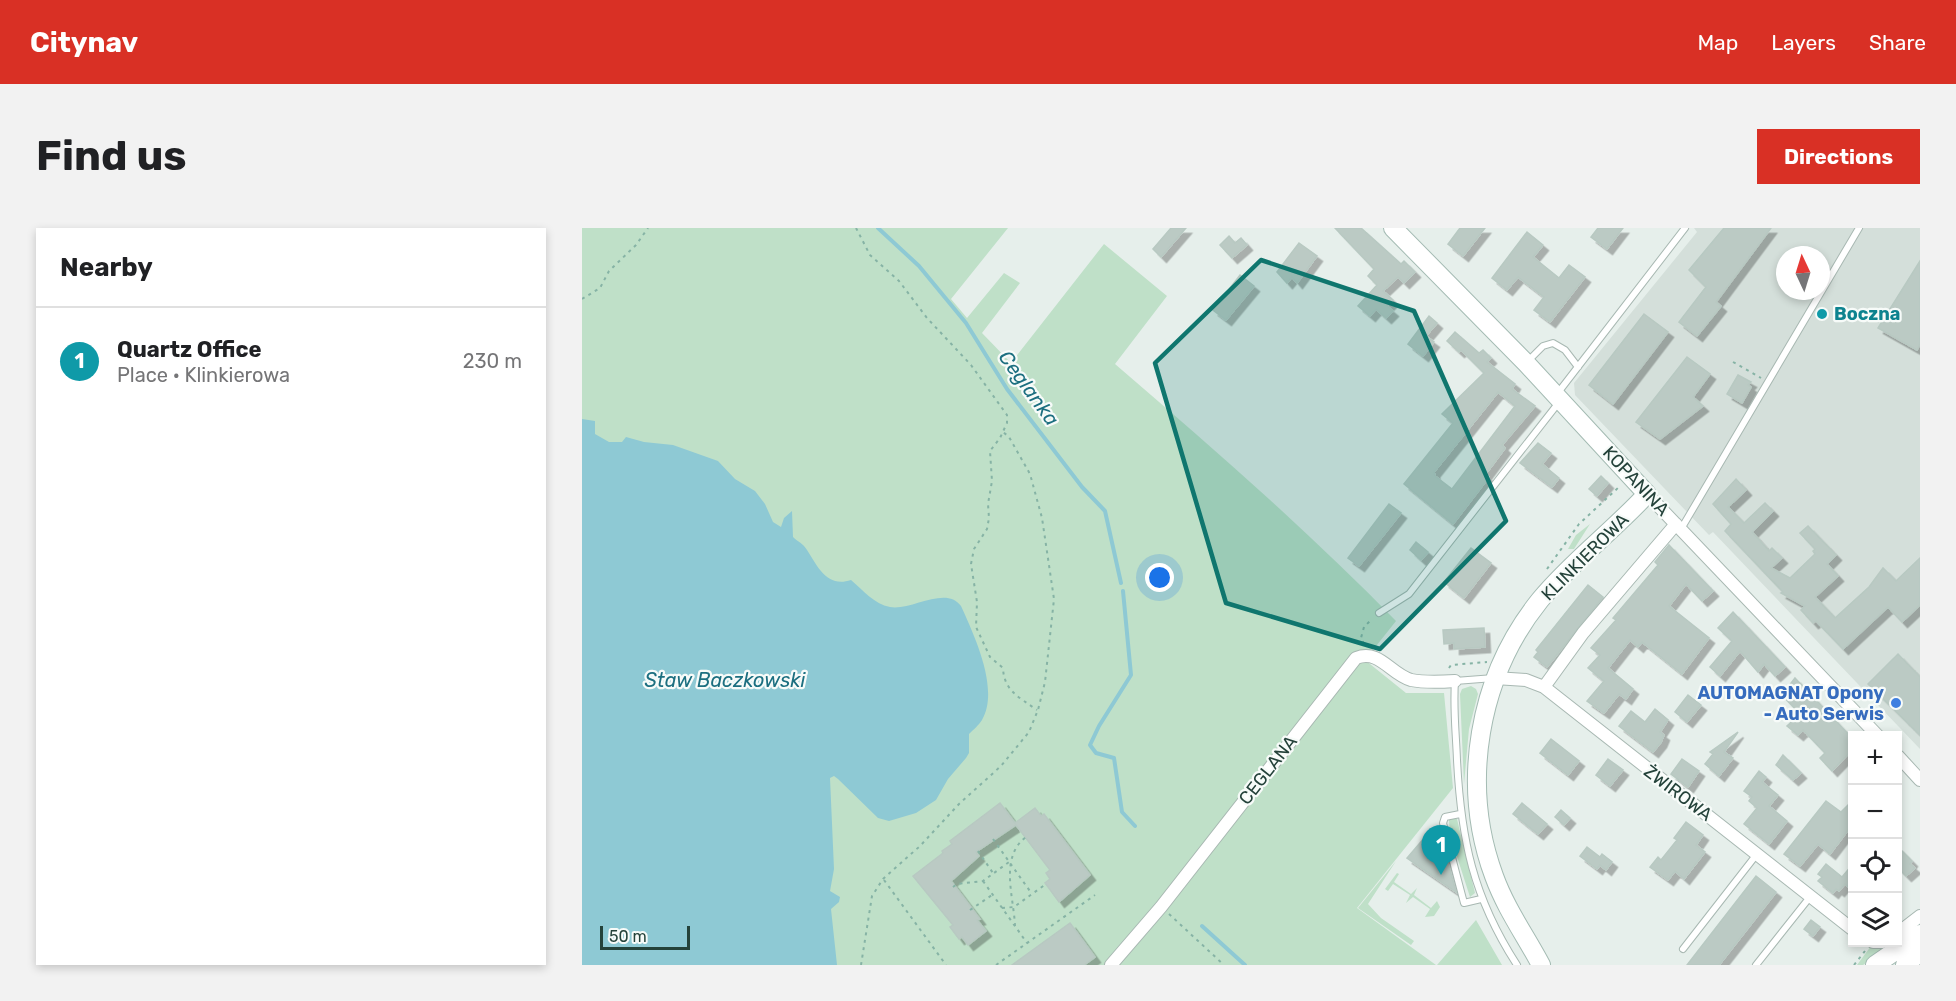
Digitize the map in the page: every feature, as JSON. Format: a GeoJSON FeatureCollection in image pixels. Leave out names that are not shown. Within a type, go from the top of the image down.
{"type":"FeatureCollection","features":[{"type":"Feature","properties":{"kind":"street","name":"KOPANINA"},"geometry":{"type":"LineString","coordinates":[[1393,228],[1526,363],[1630,477],[1874,731]]}},
{"type":"Feature","properties":{"kind":"street","name":"KLINKIEROWA"},"geometry":{"type":"LineString","coordinates":[[1541,963],[1515,923],[1498,888],[1488,859],[1479,818],[1478,752],[1491,670],[1540,601],[1647,494]]}},
{"type":"Feature","properties":{"kind":"street"},"geometry":{"type":"LineString","coordinates":[[1544,687],[1573,646],[1678,526]]}},
{"type":"Feature","properties":{"kind":"street"},"geometry":{"type":"LineString","coordinates":[[1366,654],[1378,657],[1409,679],[1450,677]]}},
{"type":"Feature","properties":{"kind":"street","name":"CEGLANA"},"geometry":{"type":"LineString","coordinates":[[1111,965],[1161,907],[1346,670],[1356,658],[1366,654]]}},
{"type":"Feature","properties":{"kind":"street","name":"ŻWIROWA"},"geometry":{"type":"LineString","coordinates":[[1491,670],[1544,687],[1848,926]]}},
{"type":"Feature","properties":{"kind":"street"},"geometry":{"type":"LineString","coordinates":[[1902,760],[1920,780]]}},
{"type":"Feature","properties":{"kind":"street"},"geometry":{"type":"LineString","coordinates":[[1902,930],[1920,916]]}},
{"type":"Feature","properties":{"kind":"street"},"geometry":{"type":"LineString","coordinates":[[1875,965],[1920,934]]}},
{"type":"Feature","properties":{"kind":"street"},"geometry":{"type":"LineString","coordinates":[[1905,965],[1920,952]]}},
{"type":"Feature","properties":{"kind":"lane"},"geometry":{"type":"LineString","coordinates":[[1379,613],[1409,594],[1685,228]]}},
{"type":"Feature","properties":{"kind":"lane"},"geometry":{"type":"LineString","coordinates":[[1678,526],[1859,228]]}},
{"type":"Feature","properties":{"kind":"lane"},"geometry":{"type":"LineString","coordinates":[[1526,363],[1543,346],[1553,343],[1565,350],[1578,367]]}},
{"type":"Feature","properties":{"kind":"lane"},"geometry":{"type":"LineString","coordinates":[[1491,670],[1450,677],[1454,704],[1460,814],[1468,859],[1481,899],[1497,933],[1517,965]]}},
{"type":"Feature","properties":{"kind":"lane"},"geometry":{"type":"LineString","coordinates":[[1460,814],[1445,817],[1443,823],[1464,903],[1481,899]]}},
{"type":"Feature","properties":{"kind":"lane"},"geometry":{"type":"LineString","coordinates":[[1683,949],[1757,853]]}},
{"type":"Feature","properties":{"kind":"lane"},"geometry":{"type":"LineString","coordinates":[[1756,965],[1811,897]]}},
{"type":"Feature","properties":{"kind":"path"},"geometry":{"type":"LineString","coordinates":[[582,299],[600,288],[609,271],[636,245],[648,228]]}},
{"type":"Feature","properties":{"kind":"path"},"geometry":{"type":"LineString","coordinates":[[856,228],[870,255],[899,281],[927,318],[971,365],[1007,415],[1007,423],[989,458],[992,481],[987,529],[972,557],[977,602],[976,627],[990,657],[1003,668],[1004,680],[1008,689],[1038,710]]}},
{"type":"Feature","properties":{"kind":"path"},"geometry":{"type":"LineString","coordinates":[[1733,362],[1764,379]]}},
{"type":"Feature","properties":{"kind":"path"},"geometry":{"type":"LineString","coordinates":[[861,965],[872,896],[883,879],[1001,766],[1029,732],[1038,710],[1045,682],[1054,599],[1042,518],[1030,474],[1009,437],[1002,431]]}},
{"type":"Feature","properties":{"kind":"path"},"geometry":{"type":"LineString","coordinates":[[1579,524],[1630,477]]}},
{"type":"Feature","properties":{"kind":"path"},"geometry":{"type":"LineString","coordinates":[[1366,654],[1361,638],[1364,627],[1379,613]]}},
{"type":"Feature","properties":{"kind":"path"},"geometry":{"type":"LineString","coordinates":[[1450,677],[1451,666],[1491,670]]}},
{"type":"Feature","properties":{"kind":"path"},"geometry":{"type":"LineString","coordinates":[[953,887],[957,884],[983,881],[1009,862],[1018,843],[1026,837]]}},
{"type":"Feature","properties":{"kind":"path"},"geometry":{"type":"LineString","coordinates":[[993,839],[1032,894]]}},
{"type":"Feature","properties":{"kind":"path"},"geometry":{"type":"LineString","coordinates":[[978,851],[993,873]]}},
{"type":"Feature","properties":{"kind":"path"},"geometry":{"type":"LineString","coordinates":[[1009,862],[1015,926]]}},
{"type":"Feature","properties":{"kind":"path"},"geometry":{"type":"LineString","coordinates":[[883,879],[946,965]]}},
{"type":"Feature","properties":{"kind":"path"},"geometry":{"type":"LineString","coordinates":[[983,881],[1027,943]]}},
{"type":"Feature","properties":{"kind":"path"},"geometry":{"type":"LineString","coordinates":[[1002,908],[1014,907],[1046,884]]}},
{"type":"Feature","properties":{"kind":"path"},"geometry":{"type":"LineString","coordinates":[[970,910],[992,894]]}},
{"type":"Feature","properties":{"kind":"path"},"geometry":{"type":"LineString","coordinates":[[996,965],[1095,895]]}},
{"type":"Feature","properties":{"kind":"path"},"geometry":{"type":"LineString","coordinates":[[1161,907],[1224,965]]}},
{"type":"Feature","properties":{"kind":"path"},"geometry":{"type":"LineString","coordinates":[[1854,965],[1869,947]]}},
{"type":"Feature","properties":{"kind":"highlighted area"},"geometry":{"type":"Polygon","coordinates":[[[1261,260],[1414,311],[1506,521],[1380,649],[1226,603],[1155,363],[1261,260]]]}},
{"type":"Feature","properties":{"kind":"shaded area"},"geometry":{"type":"Polygon","coordinates":[[[1694,228],[1920,228],[1920,749],[1713,532],[1709,535],[1575,395],[1574,383],[1697,232],[1694,228]]]}},
{"type":"Feature","properties":{"kind":"green space"},"geometry":{"type":"Polygon","coordinates":[[[582,228],[1008,228],[951,299],[967,318],[1004,273],[1020,283],[982,333],[1011,363],[1104,244],[1167,296],[1115,364],[1328,554],[1396,621],[1365,660],[1406,693],[1444,693],[1453,788],[1357,908],[1436,965],[582,965],[582,228]]]}},
{"type":"Feature","properties":{"kind":"green space"},"geometry":{"type":"Polygon","coordinates":[[[1590,524],[1574,549],[1568,549],[1576,535],[1590,524]]]}},
{"type":"Feature","properties":{"kind":"green space"},"geometry":{"type":"Polygon","coordinates":[[[1471,686],[1478,694],[1469,729],[1464,784],[1460,694],[1462,689],[1471,686]]]}},
{"type":"Feature","properties":{"kind":"green space"},"geometry":{"type":"Polygon","coordinates":[[[1457,819],[1475,893],[1470,897],[1450,835],[1449,820],[1457,819]]]}},
{"type":"Feature","properties":{"kind":"green space"},"geometry":{"type":"Polygon","coordinates":[[[1396,861],[1368,904],[1381,918],[1414,941],[1411,945],[1358,908],[1396,861]]]}},
{"type":"Feature","properties":{"kind":"green space"},"geometry":{"type":"Polygon","coordinates":[[[1397,873],[1399,874],[1394,882],[1411,894],[1417,888],[1414,895],[1431,908],[1437,901],[1440,907],[1434,916],[1425,917],[1430,909],[1413,897],[1406,903],[1410,895],[1393,884],[1388,891],[1385,889],[1397,873]]]}},
{"type":"Feature","properties":{"kind":"green space"},"geometry":{"type":"Polygon","coordinates":[[[1476,920],[1502,965],[1437,965],[1476,920]]]}},
{"type":"Feature","properties":{"kind":"green space"},"geometry":{"type":"Polygon","coordinates":[[[1870,947],[1891,947],[1863,965],[1857,965],[1870,947]]]}},
{"type":"Feature","properties":{"kind":"water","name":"Staw Baczkowski"},"geometry":{"type":"Polygon","coordinates":[[[582,419],[595,421],[595,434],[609,442],[622,442],[626,437],[644,442],[673,445],[718,461],[735,479],[755,491],[765,504],[773,522],[781,527],[784,518],[792,511],[793,537],[802,544],[829,579],[843,582],[851,580],[879,603],[890,607],[908,606],[937,598],[955,600],[961,606],[983,662],[987,678],[987,707],[978,726],[969,734],[969,753],[948,779],[936,800],[916,813],[889,821],[878,818],[838,779],[834,776],[830,778],[834,869],[830,891],[840,897],[839,902],[831,909],[837,965],[582,965],[582,419]]]}},
{"type":"Feature","properties":{"kind":"building"},"geometry":{"type":"Polygon","coordinates":[[[1171,228],[1186,228],[1161,257],[1153,249],[1171,228]]]}},
{"type":"Feature","properties":{"kind":"building"},"geometry":{"type":"Polygon","coordinates":[[[1335,228],[1361,228],[1401,264],[1404,261],[1415,272],[1404,283],[1398,277],[1383,291],[1393,300],[1387,306],[1393,311],[1386,318],[1376,309],[1370,316],[1358,306],[1377,285],[1368,276],[1374,269],[1335,228]]]}},
{"type":"Feature","properties":{"kind":"building"},"geometry":{"type":"Polygon","coordinates":[[[1460,228],[1485,228],[1463,256],[1448,244],[1460,228]]]}},
{"type":"Feature","properties":{"kind":"building"},"geometry":{"type":"Polygon","coordinates":[[[1598,228],[1623,228],[1607,249],[1591,237],[1598,228]]]}},
{"type":"Feature","properties":{"kind":"building"},"geometry":{"type":"Polygon","coordinates":[[[1724,228],[1771,228],[1716,302],[1721,306],[1697,336],[1679,322],[1706,287],[1689,270],[1724,228]]]}},
{"type":"Feature","properties":{"kind":"building"},"geometry":{"type":"Polygon","coordinates":[[[1527,232],[1543,245],[1533,257],[1559,278],[1569,265],[1585,277],[1550,322],[1534,310],[1544,297],[1518,277],[1507,290],[1492,278],[1527,232]]]}},
{"type":"Feature","properties":{"kind":"building"},"geometry":{"type":"Polygon","coordinates":[[[1229,236],[1235,243],[1241,238],[1247,245],[1232,258],[1220,245],[1229,236]]]}},
{"type":"Feature","properties":{"kind":"building"},"geometry":{"type":"Polygon","coordinates":[[[1299,243],[1317,256],[1297,283],[1292,277],[1287,283],[1277,272],[1299,243]]]}},
{"type":"Feature","properties":{"kind":"building"},"geometry":{"type":"Polygon","coordinates":[[[1920,261],[1920,344],[1917,350],[1878,328],[1920,261]]]}},
{"type":"Feature","properties":{"kind":"building"},"geometry":{"type":"Polygon","coordinates":[[[1240,275],[1254,286],[1226,320],[1213,310],[1240,275]]]}},
{"type":"Feature","properties":{"kind":"building"},"geometry":{"type":"Polygon","coordinates":[[[1644,314],[1668,332],[1613,404],[1589,385],[1644,314]]]}},
{"type":"Feature","properties":{"kind":"building"},"geometry":{"type":"Polygon","coordinates":[[[1429,316],[1437,323],[1426,336],[1434,342],[1423,356],[1408,344],[1429,316]]]}},
{"type":"Feature","properties":{"kind":"building"},"geometry":{"type":"Polygon","coordinates":[[[1455,332],[1479,353],[1483,350],[1491,358],[1487,362],[1515,384],[1512,389],[1535,406],[1502,445],[1505,448],[1485,475],[1489,477],[1453,524],[1404,484],[1453,423],[1442,414],[1484,373],[1461,350],[1459,352],[1447,341],[1455,332]],[[1498,392],[1434,472],[1435,476],[1452,489],[1515,406],[1498,392]]]}},
{"type":"Feature","properties":{"kind":"building"},"geometry":{"type":"Polygon","coordinates":[[[1687,357],[1710,374],[1693,397],[1703,406],[1660,439],[1636,422],[1687,357]]]}},
{"type":"Feature","properties":{"kind":"building"},"geometry":{"type":"Polygon","coordinates":[[[1738,375],[1751,382],[1748,385],[1751,387],[1742,403],[1727,394],[1738,375]]]}},
{"type":"Feature","properties":{"kind":"building"},"geometry":{"type":"Polygon","coordinates":[[[1538,443],[1551,453],[1542,464],[1559,478],[1552,487],[1520,463],[1538,443]]]}},
{"type":"Feature","properties":{"kind":"building"},"geometry":{"type":"Polygon","coordinates":[[[1601,476],[1608,483],[1597,496],[1589,489],[1601,476]]]}},
{"type":"Feature","properties":{"kind":"building"},"geometry":{"type":"Polygon","coordinates":[[[1736,479],[1746,490],[1728,507],[1744,523],[1765,503],[1773,511],[1752,532],[1769,551],[1772,548],[1782,558],[1771,568],[1790,578],[1815,554],[1813,551],[1815,549],[1800,533],[1808,526],[1836,555],[1827,564],[1838,576],[1815,597],[1835,618],[1869,587],[1883,568],[1896,581],[1920,558],[1920,605],[1902,622],[1888,607],[1843,649],[1816,621],[1813,623],[1801,610],[1805,606],[1781,593],[1783,592],[1725,531],[1731,524],[1713,504],[1736,479]]]}},
{"type":"Feature","properties":{"kind":"building"},"geometry":{"type":"Polygon","coordinates":[[[1389,504],[1401,513],[1359,566],[1348,558],[1389,504]]]}},
{"type":"Feature","properties":{"kind":"building"},"geometry":{"type":"Polygon","coordinates":[[[1416,542],[1428,552],[1421,560],[1410,550],[1416,542]]]}},
{"type":"Feature","properties":{"kind":"building"},"geometry":{"type":"Polygon","coordinates":[[[1669,545],[1713,591],[1702,601],[1686,584],[1669,606],[1709,638],[1682,674],[1642,642],[1638,647],[1630,640],[1608,668],[1633,689],[1626,699],[1619,694],[1604,713],[1587,701],[1604,681],[1588,668],[1600,655],[1591,648],[1616,620],[1613,618],[1658,565],[1655,562],[1669,545]]]}},
{"type":"Feature","properties":{"kind":"building"},"geometry":{"type":"Polygon","coordinates":[[[1471,548],[1491,563],[1464,598],[1444,582],[1471,548]]]}},
{"type":"Feature","properties":{"kind":"building"},"geometry":{"type":"Polygon","coordinates":[[[1588,585],[1603,597],[1547,667],[1534,657],[1538,652],[1536,650],[1588,585]]]}},
{"type":"Feature","properties":{"kind":"building"},"geometry":{"type":"Polygon","coordinates":[[[1733,612],[1785,667],[1775,676],[1764,664],[1758,672],[1740,651],[1720,676],[1710,667],[1732,641],[1718,628],[1733,612]]]}},
{"type":"Feature","properties":{"kind":"building"},"geometry":{"type":"Polygon","coordinates":[[[1484,628],[1485,647],[1454,649],[1454,643],[1444,644],[1443,630],[1484,628]]]}},
{"type":"Feature","properties":{"kind":"building"},"geometry":{"type":"Polygon","coordinates":[[[1898,654],[1920,677],[1920,735],[1868,684],[1898,654]]]}},
{"type":"Feature","properties":{"kind":"building"},"geometry":{"type":"Polygon","coordinates":[[[1795,678],[1848,734],[1848,754],[1832,771],[1820,758],[1825,753],[1803,730],[1798,735],[1787,726],[1800,714],[1782,695],[1795,678]]]}},
{"type":"Feature","properties":{"kind":"building"},"geometry":{"type":"Polygon","coordinates":[[[1688,695],[1701,705],[1687,722],[1675,712],[1688,695]]]}},
{"type":"Feature","properties":{"kind":"building"},"geometry":{"type":"Polygon","coordinates":[[[1655,709],[1668,720],[1660,732],[1664,735],[1661,742],[1653,752],[1619,726],[1631,711],[1645,722],[1655,709]]]}},
{"type":"Feature","properties":{"kind":"building"},"geometry":{"type":"Polygon","coordinates":[[[1738,732],[1724,752],[1733,758],[1719,776],[1705,764],[1713,754],[1710,752],[1738,732]]]}},
{"type":"Feature","properties":{"kind":"building"},"geometry":{"type":"Polygon","coordinates":[[[1551,739],[1579,761],[1568,775],[1540,753],[1551,739]]]}},
{"type":"Feature","properties":{"kind":"building"},"geometry":{"type":"Polygon","coordinates":[[[1783,755],[1801,773],[1793,780],[1776,765],[1783,755]]]}},
{"type":"Feature","properties":{"kind":"building"},"geometry":{"type":"Polygon","coordinates":[[[1608,759],[1623,770],[1610,786],[1596,775],[1608,759]]]}},
{"type":"Feature","properties":{"kind":"building"},"geometry":{"type":"Polygon","coordinates":[[[1682,759],[1699,771],[1688,787],[1671,774],[1682,759]]]}},
{"type":"Feature","properties":{"kind":"building"},"geometry":{"type":"Polygon","coordinates":[[[1759,771],[1766,777],[1762,782],[1778,795],[1769,806],[1787,821],[1769,844],[1744,824],[1757,808],[1749,801],[1752,797],[1744,791],[1759,771]]]}},
{"type":"Feature","properties":{"kind":"building"},"geometry":{"type":"Polygon","coordinates":[[[1826,801],[1841,812],[1848,805],[1848,830],[1830,854],[1818,844],[1800,866],[1784,854],[1826,801]]]}},
{"type":"Feature","properties":{"kind":"building"},"geometry":{"type":"Polygon","coordinates":[[[1000,803],[1015,823],[1035,808],[1041,816],[1044,814],[1090,875],[1059,902],[1045,883],[1050,879],[1046,873],[1050,870],[1016,825],[976,852],[979,856],[951,881],[980,919],[977,920],[986,931],[968,945],[962,937],[959,939],[950,927],[953,925],[913,876],[943,853],[942,851],[952,844],[950,841],[1000,803]]]}},
{"type":"Feature","properties":{"kind":"building"},"geometry":{"type":"Polygon","coordinates":[[[1522,803],[1547,824],[1538,834],[1513,814],[1522,803]]]}},
{"type":"Feature","properties":{"kind":"building"},"geometry":{"type":"Polygon","coordinates":[[[1561,810],[1570,818],[1564,825],[1555,817],[1561,810]]]}},
{"type":"Feature","properties":{"kind":"building"},"geometry":{"type":"Polygon","coordinates":[[[1686,822],[1703,835],[1696,845],[1705,852],[1684,879],[1675,871],[1668,880],[1650,867],[1658,857],[1661,860],[1677,840],[1674,838],[1686,822]]]}},
{"type":"Feature","properties":{"kind":"building"},"geometry":{"type":"Polygon","coordinates":[[[1431,830],[1440,836],[1442,844],[1438,851],[1446,856],[1456,892],[1407,858],[1431,830]]]}},
{"type":"Feature","properties":{"kind":"building"},"geometry":{"type":"Polygon","coordinates":[[[1587,847],[1600,857],[1602,854],[1612,862],[1606,870],[1600,865],[1597,869],[1580,856],[1587,847]]]}},
{"type":"Feature","properties":{"kind":"building"},"geometry":{"type":"Polygon","coordinates":[[[1902,851],[1912,861],[1910,864],[1915,868],[1906,876],[1902,872],[1902,851]]]}},
{"type":"Feature","properties":{"kind":"building"},"geometry":{"type":"Polygon","coordinates":[[[1826,864],[1842,877],[1848,870],[1848,887],[1845,884],[1839,891],[1836,889],[1833,893],[1818,881],[1822,877],[1818,874],[1826,864]]]}},
{"type":"Feature","properties":{"kind":"building"},"geometry":{"type":"Polygon","coordinates":[[[1756,876],[1776,892],[1719,965],[1687,965],[1756,876]]]}},
{"type":"Feature","properties":{"kind":"building"},"geometry":{"type":"Polygon","coordinates":[[[1811,920],[1820,927],[1813,936],[1804,929],[1811,920]]]}},
{"type":"Feature","properties":{"kind":"building"},"geometry":{"type":"Polygon","coordinates":[[[1070,923],[1095,957],[1084,965],[1012,965],[1070,923]]]}},
{"type":"Feature","properties":{"kind":"waterway","name":"Ceglanka"},"geometry":{"type":"LineString","coordinates":[[878,228],[919,266],[966,323],[1007,389],[1082,487],[1105,511],[1121,583]]}},
{"type":"Feature","properties":{"kind":"waterway","name":"Ceglanka"},"geometry":{"type":"LineString","coordinates":[[1123,591],[1131,675],[1099,726],[1090,745],[1096,753],[1114,758],[1122,812],[1135,826]]}},
{"type":"Feature","properties":{"kind":"waterway","name":"Ceglanka"},"geometry":{"type":"LineString","coordinates":[[1202,926],[1245,965]]}},
{"type":"Feature","properties":{"kind":"place","name":"Boczna"},"geometry":{"type":"Point","coordinates":[1822,314]}},
{"type":"Feature","properties":{"kind":"place","name":"AUTOMAGNAT Opony - Auto Serwis"},"geometry":{"type":"Point","coordinates":[1896,703]}},
{"type":"Feature","properties":{"kind":"place","name":"Quartz Office"},"geometry":{"type":"Point","coordinates":[1441,875]}}]}
